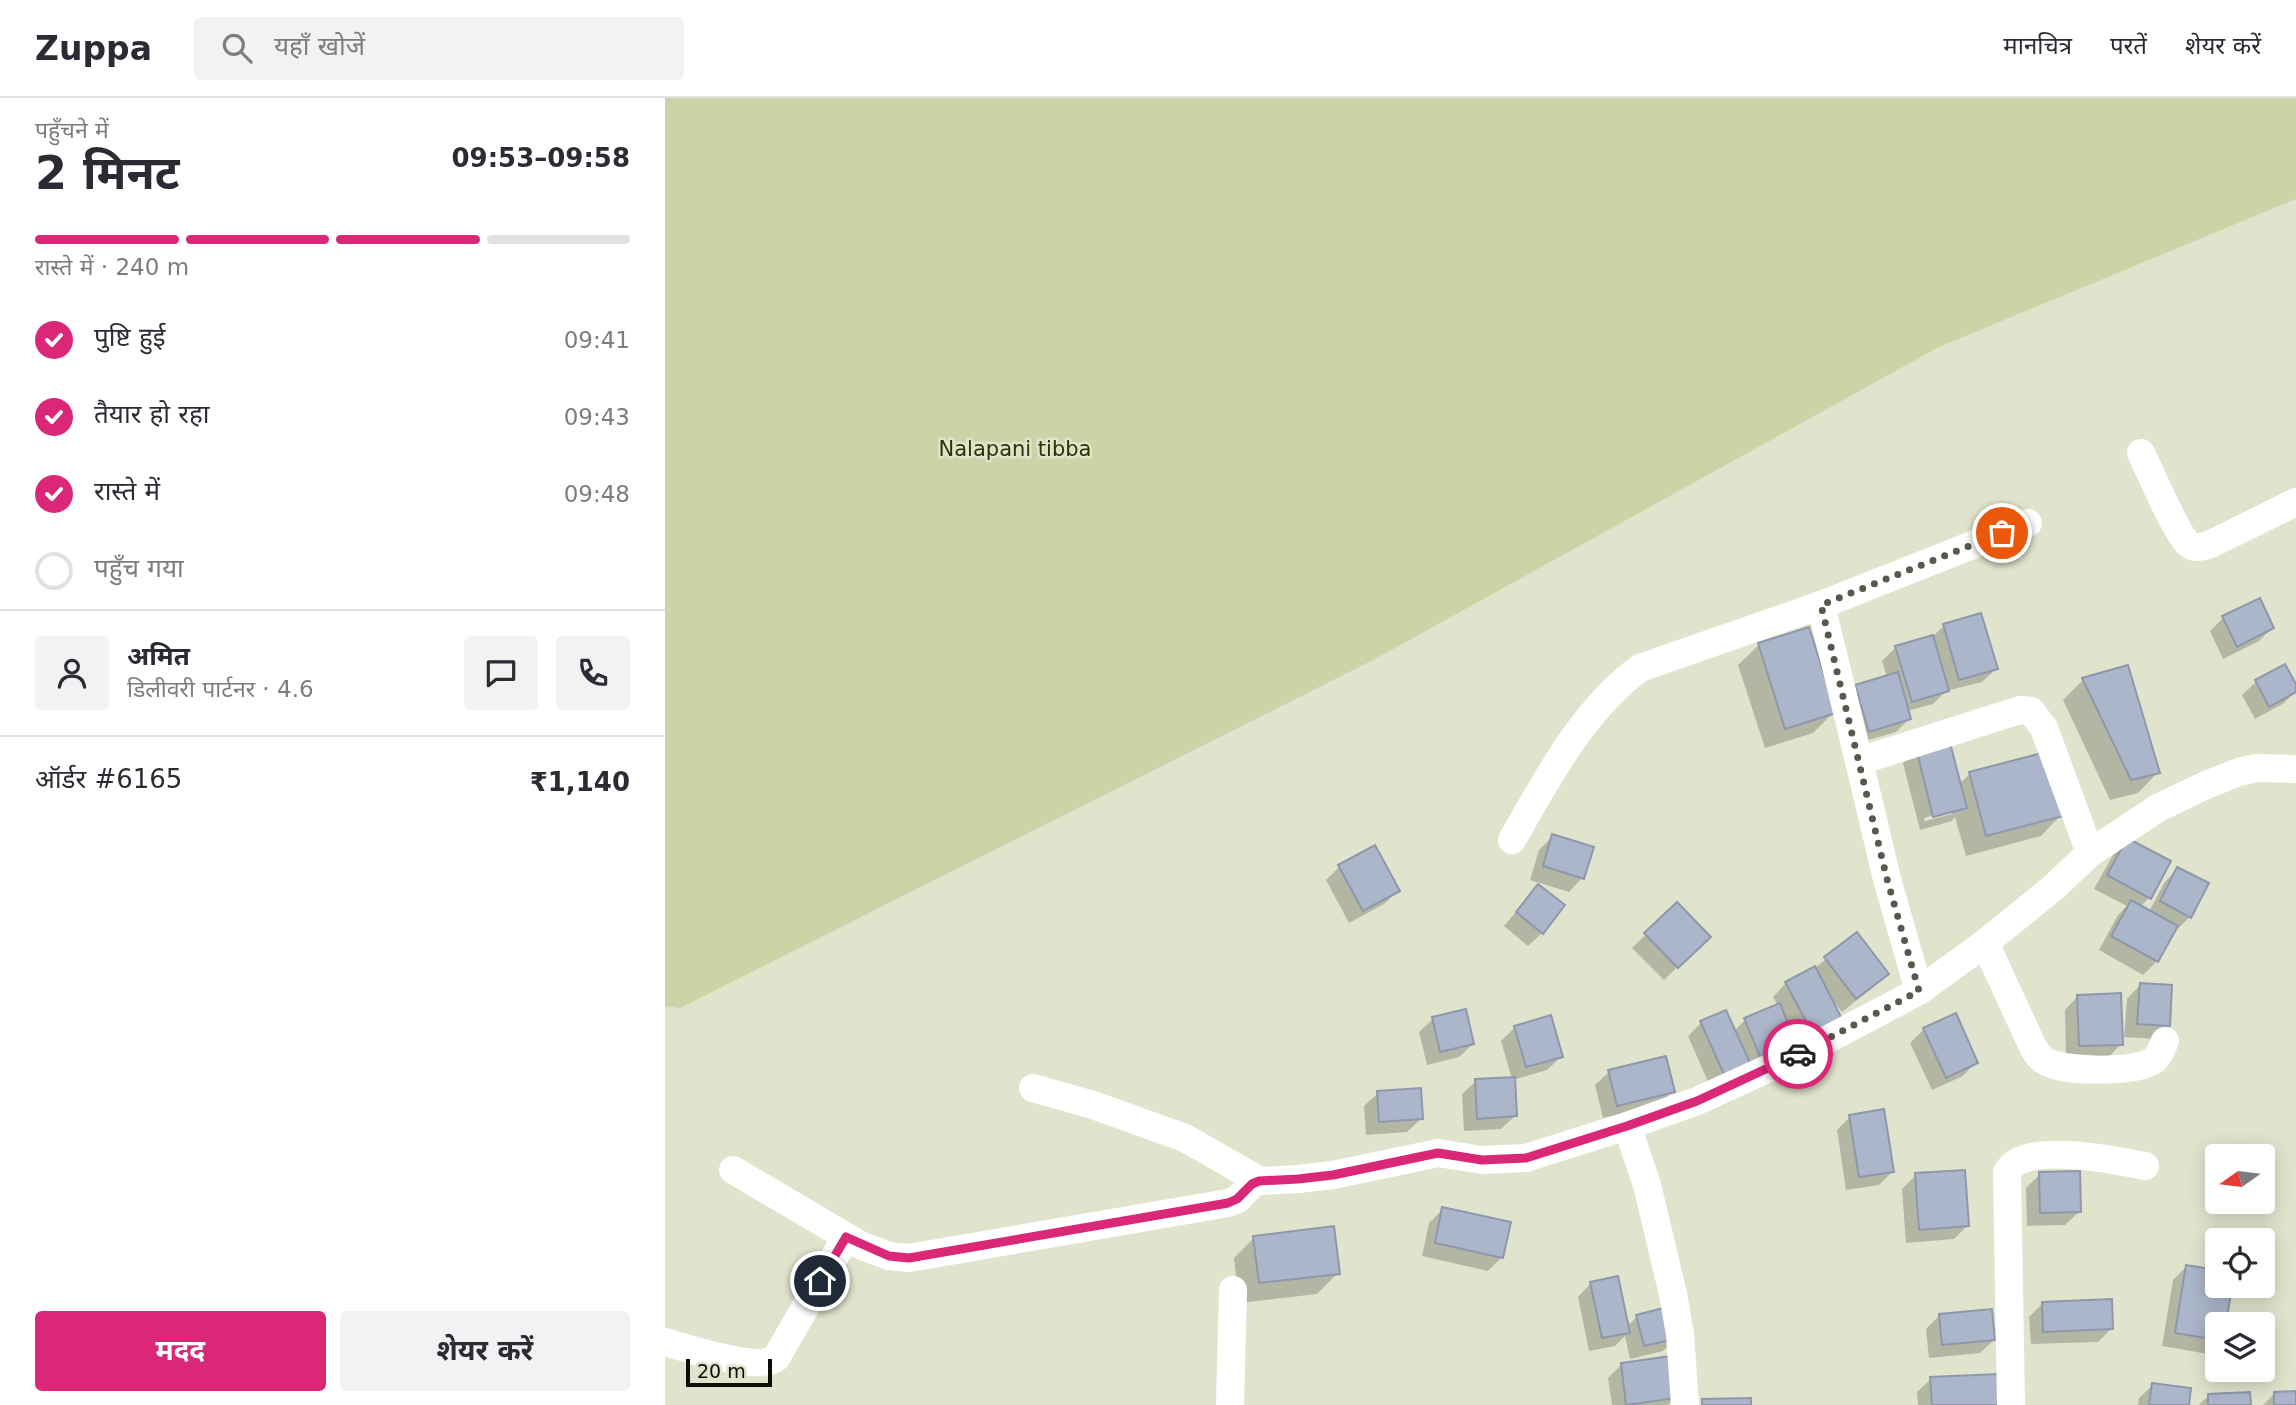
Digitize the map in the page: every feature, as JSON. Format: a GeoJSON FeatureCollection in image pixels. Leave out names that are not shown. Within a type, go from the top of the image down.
{"type":"FeatureCollection","features":[{"type":"Feature","properties":{"kind":"street"},"geometry":{"type":"LineString","coordinates":[[2141,453],[2178,530],[2187,544],[2197,548],[2211,544],[2296,502]]}},
{"type":"Feature","properties":{"kind":"street"},"geometry":{"type":"LineString","coordinates":[[1512,840],[1553,768],[1621,682],[1640,668],[1821,605],[2028,523]]}},
{"type":"Feature","properties":{"kind":"street"},"geometry":{"type":"LineString","coordinates":[[1821,605],[1887,879],[1919,991]]}},
{"type":"Feature","properties":{"kind":"street"},"geometry":{"type":"LineString","coordinates":[[1859,761],[2020,710],[2031,711],[2044,728],[2090,853]]}},
{"type":"Feature","properties":{"kind":"street"},"geometry":{"type":"LineString","coordinates":[[733,1170],[846,1237],[889,1256],[909,1258],[1228,1203],[1259,1181],[1333,1175],[1438,1153],[1482,1160],[1526,1158],[1697,1101],[1800,1054],[1919,991],[1985,943],[2090,853],[2158,808],[2206,785],[2256,768],[2296,769]]}},
{"type":"Feature","properties":{"kind":"street"},"geometry":{"type":"LineString","coordinates":[[1985,943],[2033,1046],[2039,1057],[2050,1064],[2076,1069],[2143,1065],[2154,1060],[2165,1041]]}},
{"type":"Feature","properties":{"kind":"street"},"geometry":{"type":"LineString","coordinates":[[1033,1088],[1093,1105],[1185,1138],[1259,1181]]}},
{"type":"Feature","properties":{"kind":"street"},"geometry":{"type":"LineString","coordinates":[[1627,1126],[1647,1185],[1673,1294],[1685,1405]]}},
{"type":"Feature","properties":{"kind":"street"},"geometry":{"type":"LineString","coordinates":[[2011,1405],[2007,1172],[2014,1164],[2041,1155],[2084,1156],[2145,1166]]}},
{"type":"Feature","properties":{"kind":"street"},"geometry":{"type":"LineString","coordinates":[[665,1342],[748,1362],[771,1362],[776,1358],[846,1237]]}},
{"type":"Feature","properties":{"kind":"street"},"geometry":{"type":"LineString","coordinates":[[1230,1405],[1233,1290]]}},
{"type":"Feature","properties":{"kind":"green space","name":"Nalapani tibba"},"geometry":{"type":"Polygon","coordinates":[[[665,98],[2296,98],[2296,199],[1939,347],[1375,659],[680,1008],[665,1006],[665,98]]]}},
{"type":"Feature","properties":{"kind":"building"},"geometry":{"type":"Polygon","coordinates":[[[2260,598],[2274,628],[2237,647],[2222,616],[2260,598]]]}},
{"type":"Feature","properties":{"kind":"building"},"geometry":{"type":"Polygon","coordinates":[[[1981,613],[1998,669],[1959,680],[1943,624],[1981,613]]]}},
{"type":"Feature","properties":{"kind":"building"},"geometry":{"type":"Polygon","coordinates":[[[1809,627],[1836,713],[1785,729],[1758,643],[1809,627]]]}},
{"type":"Feature","properties":{"kind":"building"},"geometry":{"type":"Polygon","coordinates":[[[1933,635],[1949,691],[1912,702],[1895,646],[1933,635]]]}},
{"type":"Feature","properties":{"kind":"building"},"geometry":{"type":"Polygon","coordinates":[[[2285,664],[2296,684],[2296,692],[2269,707],[2255,680],[2285,664]]]}},
{"type":"Feature","properties":{"kind":"building"},"geometry":{"type":"Polygon","coordinates":[[[2128,665],[2160,773],[2131,780],[2082,678],[2128,665]]]}},
{"type":"Feature","properties":{"kind":"building"},"geometry":{"type":"Polygon","coordinates":[[[1898,672],[1911,719],[1869,732],[1855,685],[1898,672]]]}},
{"type":"Feature","properties":{"kind":"building"},"geometry":{"type":"Polygon","coordinates":[[[1949,739],[1967,808],[1933,817],[1916,748],[1949,739]]]}},
{"type":"Feature","properties":{"kind":"building"},"geometry":{"type":"Polygon","coordinates":[[[2046,752],[2063,816],[1986,836],[1969,772],[2046,752]]]}},
{"type":"Feature","properties":{"kind":"building"},"geometry":{"type":"Polygon","coordinates":[[[1552,834],[1594,847],[1584,879],[1543,866],[1552,834]]]}},
{"type":"Feature","properties":{"kind":"building"},"geometry":{"type":"Polygon","coordinates":[[[2127,838],[2171,861],[2151,899],[2107,875],[2127,838]]]}},
{"type":"Feature","properties":{"kind":"building"},"geometry":{"type":"Polygon","coordinates":[[[1375,845],[1400,891],[1363,911],[1338,865],[1375,845]]]}},
{"type":"Feature","properties":{"kind":"building"},"geometry":{"type":"Polygon","coordinates":[[[2177,867],[2209,883],[2191,918],[2160,901],[2177,867]]]}},
{"type":"Feature","properties":{"kind":"building"},"geometry":{"type":"Polygon","coordinates":[[[1538,884],[1565,905],[1543,934],[1516,912],[1538,884]]]}},
{"type":"Feature","properties":{"kind":"building"},"geometry":{"type":"Polygon","coordinates":[[[2131,900],[2178,926],[2158,962],[2111,936],[2131,900]]]}},
{"type":"Feature","properties":{"kind":"building"},"geometry":{"type":"Polygon","coordinates":[[[1677,902],[1711,937],[1678,968],[1644,933],[1677,902]]]}},
{"type":"Feature","properties":{"kind":"building"},"geometry":{"type":"Polygon","coordinates":[[[1857,932],[1889,974],[1856,999],[1824,957],[1857,932]]]}},
{"type":"Feature","properties":{"kind":"building"},"geometry":{"type":"Polygon","coordinates":[[[1815,966],[1842,1019],[1813,1034],[1785,982],[1815,966]]]}},
{"type":"Feature","properties":{"kind":"building"},"geometry":{"type":"Polygon","coordinates":[[[2140,983],[2172,985],[2170,1026],[2137,1024],[2140,983]]]}},
{"type":"Feature","properties":{"kind":"building"},"geometry":{"type":"Polygon","coordinates":[[[2121,993],[2123,1045],[2079,1046],[2077,995],[2121,993]]]}},
{"type":"Feature","properties":{"kind":"building"},"geometry":{"type":"Polygon","coordinates":[[[1780,1003],[1799,1051],[1764,1066],[1744,1018],[1780,1003]]]}},
{"type":"Feature","properties":{"kind":"building"},"geometry":{"type":"Polygon","coordinates":[[[1466,1009],[1474,1044],[1440,1052],[1432,1017],[1466,1009]]]}},
{"type":"Feature","properties":{"kind":"building"},"geometry":{"type":"Polygon","coordinates":[[[1726,1010],[1752,1067],[1726,1079],[1700,1021],[1726,1010]]]}},
{"type":"Feature","properties":{"kind":"building"},"geometry":{"type":"Polygon","coordinates":[[[1956,1013],[1978,1063],[1946,1078],[1923,1028],[1956,1013]]]}},
{"type":"Feature","properties":{"kind":"building"},"geometry":{"type":"Polygon","coordinates":[[[1551,1015],[1563,1057],[1526,1067],[1514,1026],[1551,1015]]]}},
{"type":"Feature","properties":{"kind":"building"},"geometry":{"type":"Polygon","coordinates":[[[1666,1056],[1675,1092],[1617,1106],[1608,1070],[1666,1056]]]}},
{"type":"Feature","properties":{"kind":"building"},"geometry":{"type":"Polygon","coordinates":[[[1515,1077],[1517,1116],[1477,1119],[1475,1079],[1515,1077]]]}},
{"type":"Feature","properties":{"kind":"building"},"geometry":{"type":"Polygon","coordinates":[[[1421,1088],[1423,1119],[1379,1122],[1377,1091],[1421,1088]]]}},
{"type":"Feature","properties":{"kind":"building"},"geometry":{"type":"Polygon","coordinates":[[[1884,1109],[1894,1172],[1859,1177],[1849,1115],[1884,1109]]]}},
{"type":"Feature","properties":{"kind":"building"},"geometry":{"type":"Polygon","coordinates":[[[1965,1170],[1969,1226],[1919,1230],[1915,1173],[1965,1170]]]}},
{"type":"Feature","properties":{"kind":"building"},"geometry":{"type":"Polygon","coordinates":[[[2080,1171],[2081,1212],[2040,1213],[2039,1172],[2080,1171]]]}},
{"type":"Feature","properties":{"kind":"building"},"geometry":{"type":"Polygon","coordinates":[[[1442,1207],[1511,1222],[1503,1258],[1435,1243],[1442,1207]]]}},
{"type":"Feature","properties":{"kind":"building"},"geometry":{"type":"Polygon","coordinates":[[[1334,1226],[1340,1274],[1259,1283],[1253,1236],[1334,1226]]]}},
{"type":"Feature","properties":{"kind":"building"},"geometry":{"type":"Polygon","coordinates":[[[2186,1265],[2205,1268],[2205,1298],[2230,1298],[2228,1312],[2205,1312],[2205,1338],[2175,1333],[2186,1265]]]}},
{"type":"Feature","properties":{"kind":"building"},"geometry":{"type":"Polygon","coordinates":[[[1618,1276],[1630,1333],[1602,1338],[1590,1282],[1618,1276]]]}},
{"type":"Feature","properties":{"kind":"building"},"geometry":{"type":"Polygon","coordinates":[[[2112,1299],[2113,1329],[2043,1332],[2042,1302],[2112,1299]]]}},
{"type":"Feature","properties":{"kind":"building"},"geometry":{"type":"Polygon","coordinates":[[[1671,1306],[1679,1338],[1644,1346],[1636,1315],[1671,1306]]]}},
{"type":"Feature","properties":{"kind":"building"},"geometry":{"type":"Polygon","coordinates":[[[1992,1309],[1995,1340],[1942,1345],[1939,1314],[1992,1309]]]}},
{"type":"Feature","properties":{"kind":"building"},"geometry":{"type":"Polygon","coordinates":[[[1671,1356],[1677,1398],[1626,1405],[1621,1363],[1671,1356]]]}},
{"type":"Feature","properties":{"kind":"building"},"geometry":{"type":"Polygon","coordinates":[[[1999,1374],[2000,1405],[1932,1405],[1930,1377],[1999,1374]]]}},
{"type":"Feature","properties":{"kind":"building"},"geometry":{"type":"Polygon","coordinates":[[[2152,1383],[2191,1388],[2189,1405],[2149,1405],[2152,1383]]]}},
{"type":"Feature","properties":{"kind":"building"},"geometry":{"type":"Polygon","coordinates":[[[2296,1391],[2296,1405],[2274,1405],[2274,1392],[2296,1391]]]}},
{"type":"Feature","properties":{"kind":"building"},"geometry":{"type":"Polygon","coordinates":[[[2250,1392],[2251,1405],[2208,1405],[2208,1394],[2250,1392]]]}},
{"type":"Feature","properties":{"kind":"building"},"geometry":{"type":"Polygon","coordinates":[[[1751,1398],[1751,1405],[1702,1405],[1702,1399],[1751,1398]]]}},
{"type":"Feature","properties":{"kind":"way so far"},"geometry":{"type":"LineString","coordinates":[[1798,1054],[1919,991],[1887,879],[1821,605],[2002,533]]}},
{"type":"Feature","properties":{"kind":"route"},"geometry":{"type":"LineString","coordinates":[[820,1281],[846,1237],[889,1256],[909,1258],[1228,1203],[1259,1181],[1333,1175],[1438,1153],[1482,1160],[1526,1158],[1697,1101],[1798,1054]]}}]}
